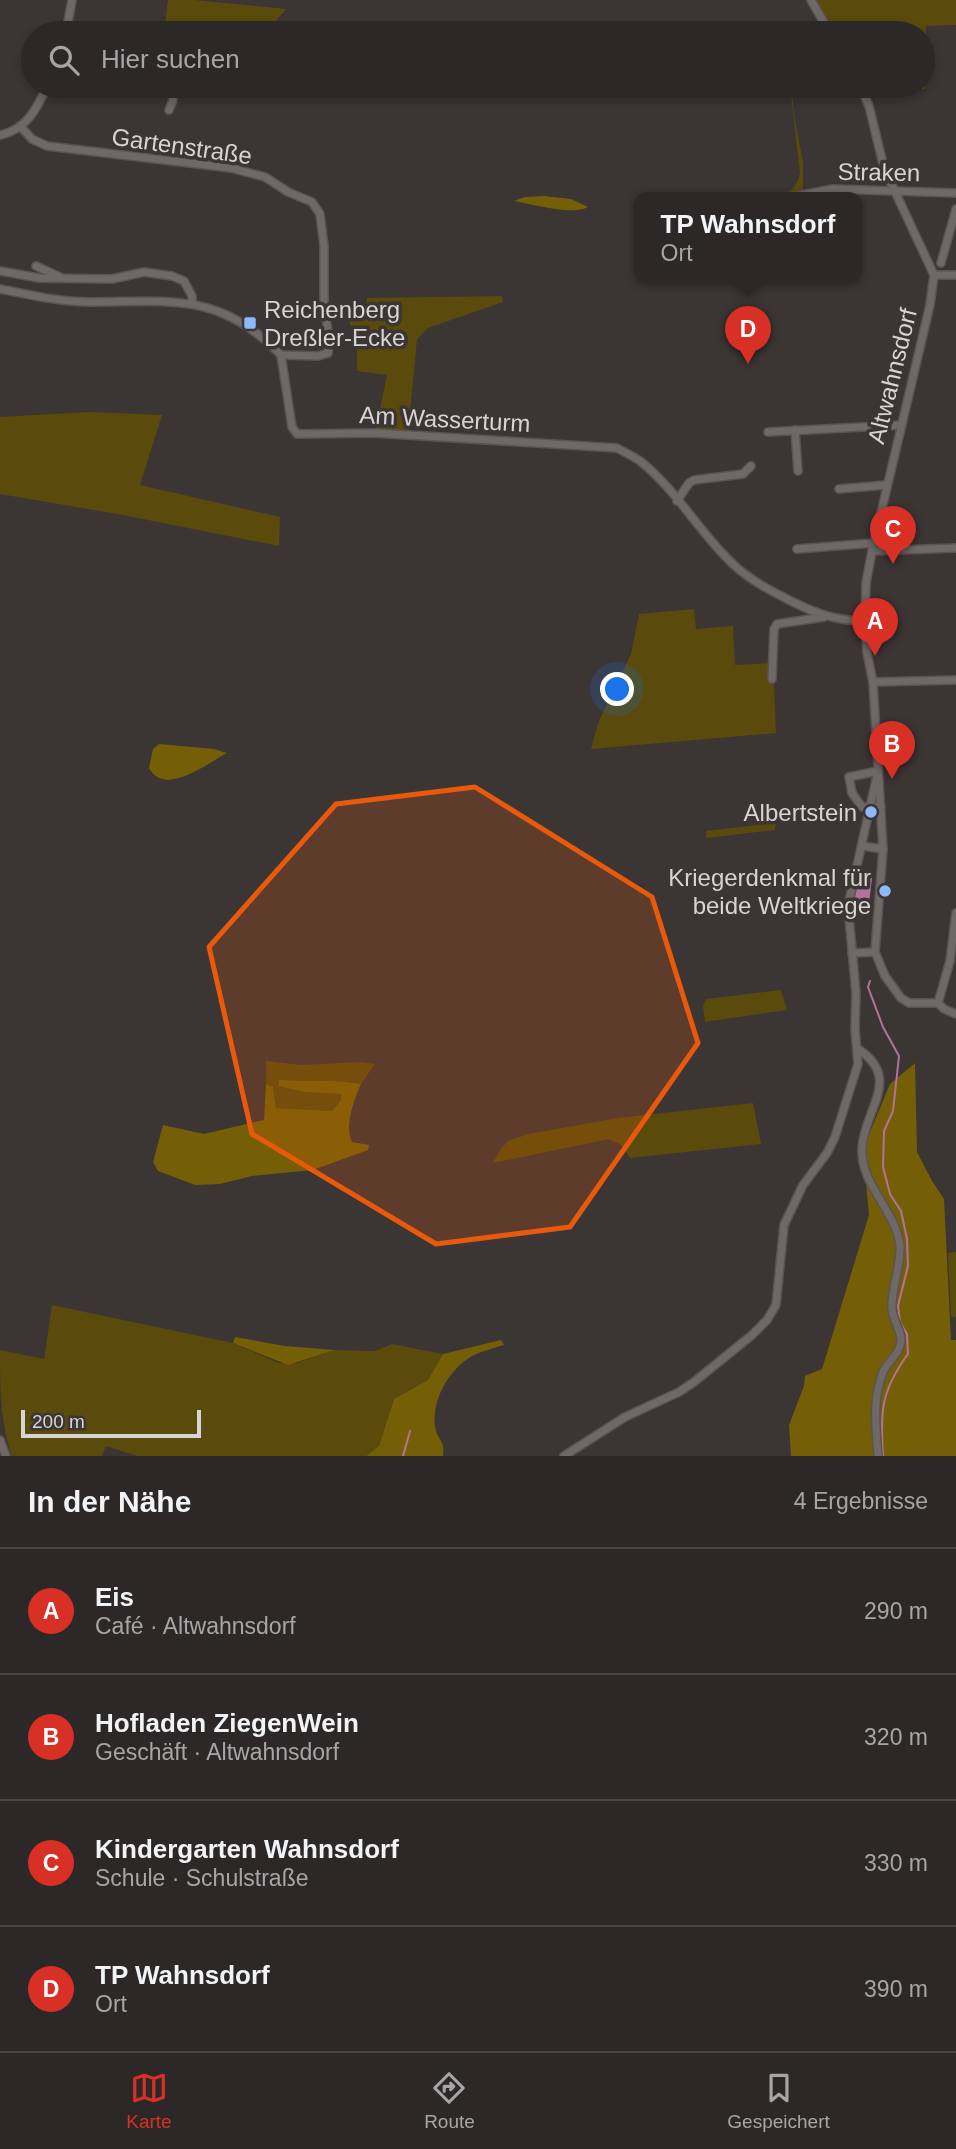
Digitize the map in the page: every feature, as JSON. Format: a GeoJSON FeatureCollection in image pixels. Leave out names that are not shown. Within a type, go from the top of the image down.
{"type":"FeatureCollection","features":[{"type":"Feature","properties":{"kind":"street"},"geometry":{"type":"LineString","coordinates":[[68,21],[72,0]]}},
{"type":"Feature","properties":{"kind":"street"},"geometry":{"type":"LineString","coordinates":[[811,0],[823,21]]}},
{"type":"Feature","properties":{"kind":"street"},"geometry":{"type":"LineString","coordinates":[[0,135],[11,132],[29,119],[40,98]]}},
{"type":"Feature","properties":{"kind":"street"},"geometry":{"type":"LineString","coordinates":[[169,110],[173,98]]}},
{"type":"Feature","properties":{"kind":"street"},"geometry":{"type":"LineString","coordinates":[[865,98],[884,168],[934,275],[956,275]]}},
{"type":"Feature","properties":{"kind":"street","name":"Gartenstraße"},"geometry":{"type":"LineString","coordinates":[[20,127],[32,139],[47,146],[230,168],[255,174],[312,202],[320,214],[324,240],[324,300],[328,353],[317,356],[281,355]]}},
{"type":"Feature","properties":{"kind":"street","name":"Straken"},"geometry":{"type":"LineString","coordinates":[[810,192],[833,189],[956,193]]}},
{"type":"Feature","properties":{"kind":"street"},"geometry":{"type":"LineString","coordinates":[[942,263],[956,209]]}},
{"type":"Feature","properties":{"kind":"street"},"geometry":{"type":"LineString","coordinates":[[36,266],[60,278]]}},
{"type":"Feature","properties":{"kind":"street"},"geometry":{"type":"LineString","coordinates":[[0,271],[39,278],[113,279],[144,272],[172,276],[184,281],[192,296],[192,302]]}},
{"type":"Feature","properties":{"kind":"street","name":"Altwahnsdorf"},"geometry":{"type":"LineString","coordinates":[[876,952],[883,849],[873,682],[867,653],[866,583],[886,485],[930,305],[934,275]]}},
{"type":"Feature","properties":{"kind":"street"},"geometry":{"type":"LineString","coordinates":[[0,289],[68,301],[192,302],[212,307],[248,327],[281,355]]}},
{"type":"Feature","properties":{"kind":"street","name":"Am Wasserturm"},"geometry":{"type":"LineString","coordinates":[[281,355],[292,427],[297,434],[375,433],[617,448],[639,461],[661,480],[677,501]]}},
{"type":"Feature","properties":{"kind":"street"},"geometry":{"type":"LineString","coordinates":[[768,432],[900,425]]}},
{"type":"Feature","properties":{"kind":"street"},"geometry":{"type":"LineString","coordinates":[[795,430],[798,471]]}},
{"type":"Feature","properties":{"kind":"street"},"geometry":{"type":"LineString","coordinates":[[751,466],[745,476],[694,480],[677,501],[733,565],[750,578],[825,617],[865,621]]}},
{"type":"Feature","properties":{"kind":"street"},"geometry":{"type":"LineString","coordinates":[[839,489],[886,485]]}},
{"type":"Feature","properties":{"kind":"street"},"geometry":{"type":"LineString","coordinates":[[797,549],[956,548]]}},
{"type":"Feature","properties":{"kind":"street"},"geometry":{"type":"LineString","coordinates":[[772,679],[774,629],[777,624],[825,617]]}},
{"type":"Feature","properties":{"kind":"street"},"geometry":{"type":"LineString","coordinates":[[873,682],[956,680],[956,688]]}},
{"type":"Feature","properties":{"kind":"street"},"geometry":{"type":"LineString","coordinates":[[878,771],[849,777],[852,793],[862,807],[881,807]]}},
{"type":"Feature","properties":{"kind":"street","name":"Altwahnsdorf"},"geometry":{"type":"LineString","coordinates":[[564,1456],[625,1417],[679,1392],[694,1382],[767,1320],[776,1305],[784,1226],[803,1185],[827,1153],[835,1137],[856,1072],[856,993],[848,906],[878,771]]}},
{"type":"Feature","properties":{"kind":"street"},"geometry":{"type":"LineString","coordinates":[[862,846],[883,849]]}},
{"type":"Feature","properties":{"kind":"street"},"geometry":{"type":"LineString","coordinates":[[938,1003],[950,961],[956,913]]}},
{"type":"Feature","properties":{"kind":"street"},"geometry":{"type":"LineString","coordinates":[[852,954],[876,952],[885,976],[901,998],[909,1003],[938,1003],[956,1014]]}},
{"type":"Feature","properties":{"kind":"street"},"geometry":{"type":"LineString","coordinates":[[858,1049],[871,1058],[879,1076],[878,1097],[862,1148],[863,1163],[867,1176],[890,1214],[900,1246],[892,1313],[901,1339],[898,1349],[884,1370],[877,1392],[874,1417],[878,1456]]}},
{"type":"Feature","properties":{"kind":"street"},"geometry":{"type":"LineString","coordinates":[[0,1440],[6,1456]]}},
{"type":"Feature","properties":{"kind":"highlighted area"},"geometry":{"type":"Polygon","coordinates":[[[475,787],[652,897],[698,1043],[570,1227],[436,1244],[252,1134],[209,947],[336,804],[475,787]]]}},
{"type":"Feature","properties":{"kind":"shaded area"},"geometry":{"type":"Polygon","coordinates":[[[168,0],[286,9],[276,21],[165,21],[168,0]]]}},
{"type":"Feature","properties":{"kind":"shaded area"},"geometry":{"type":"Polygon","coordinates":[[[813,0],[956,0],[956,25],[935,26],[935,21],[826,21],[813,0]]]}},
{"type":"Feature","properties":{"kind":"shaded area"},"geometry":{"type":"Polygon","coordinates":[[[791,98],[803,162],[803,192],[788,192],[796,183],[800,173],[791,98]]]}},
{"type":"Feature","properties":{"kind":"shaded area"},"geometry":{"type":"Polygon","coordinates":[[[525,197],[571,199],[588,207],[563,210],[514,201],[525,197]]]}},
{"type":"Feature","properties":{"kind":"shaded area"},"geometry":{"type":"Polygon","coordinates":[[[502,296],[503,302],[428,328],[417,339],[408,435],[375,433],[387,375],[357,371],[357,339],[348,319],[365,316],[367,298],[502,296]]]}},
{"type":"Feature","properties":{"kind":"shaded area"},"geometry":{"type":"Polygon","coordinates":[[[89,412],[162,415],[140,485],[280,517],[279,546],[0,494],[0,417],[89,412]]]}},
{"type":"Feature","properties":{"kind":"shaded area"},"geometry":{"type":"Polygon","coordinates":[[[694,609],[696,629],[733,626],[735,665],[773,663],[776,733],[591,749],[598,723],[631,654],[639,614],[694,609]]]}},
{"type":"Feature","properties":{"kind":"shaded area"},"geometry":{"type":"Polygon","coordinates":[[[159,744],[214,749],[227,753],[186,776],[165,779],[156,776],[149,768],[153,749],[159,744]]]}},
{"type":"Feature","properties":{"kind":"shaded area"},"geometry":{"type":"Polygon","coordinates":[[[776,823],[775,830],[706,838],[706,831],[776,823]]]}},
{"type":"Feature","properties":{"kind":"shaded area"},"geometry":{"type":"Polygon","coordinates":[[[860,871],[872,878],[869,903],[852,904],[860,871]]]}},
{"type":"Feature","properties":{"kind":"shaded area"},"geometry":{"type":"Polygon","coordinates":[[[781,990],[787,1010],[705,1022],[703,1006],[706,999],[781,990]]]}},
{"type":"Feature","properties":{"kind":"shaded area"},"geometry":{"type":"Polygon","coordinates":[[[266,1061],[301,1065],[360,1062],[375,1064],[361,1084],[279,1081],[305,1092],[341,1094],[341,1100],[332,1111],[276,1108],[273,1087],[266,1084],[266,1061]]]}},
{"type":"Feature","properties":{"kind":"shaded area"},"geometry":{"type":"Polygon","coordinates":[[[915,1063],[917,1152],[944,1199],[951,1340],[956,1340],[956,1456],[791,1456],[789,1425],[804,1386],[805,1376],[822,1369],[869,1215],[863,1149],[890,1084],[915,1063]]]}},
{"type":"Feature","properties":{"kind":"shaded area"},"geometry":{"type":"Polygon","coordinates":[[[279,1080],[361,1084],[353,1105],[349,1129],[352,1142],[369,1145],[368,1150],[313,1170],[252,1176],[220,1184],[195,1185],[158,1171],[153,1162],[163,1125],[204,1134],[264,1120],[266,1084],[273,1087],[276,1108],[332,1111],[341,1100],[341,1094],[305,1092],[279,1086],[279,1080]]]}},
{"type":"Feature","properties":{"kind":"shaded area"},"geometry":{"type":"Polygon","coordinates":[[[753,1103],[761,1144],[630,1158],[621,1145],[609,1139],[493,1163],[508,1141],[528,1134],[618,1118],[753,1103]]]}},
{"type":"Feature","properties":{"kind":"shaded area"},"geometry":{"type":"Polygon","coordinates":[[[956,1252],[956,1317],[951,1317],[948,1253],[956,1252]]]}},
{"type":"Feature","properties":{"kind":"shaded area"},"geometry":{"type":"Polygon","coordinates":[[[52,1305],[233,1343],[279,1363],[297,1363],[335,1350],[375,1351],[392,1344],[443,1354],[428,1380],[394,1399],[379,1446],[366,1456],[137,1456],[106,1446],[102,1456],[12,1456],[3,1417],[0,1350],[44,1359],[52,1305]]]}},
{"type":"Feature","properties":{"kind":"shaded area"},"geometry":{"type":"Polygon","coordinates":[[[235,1337],[285,1346],[335,1350],[288,1365],[233,1343],[235,1337]]]}},
{"type":"Feature","properties":{"kind":"shaded area"},"geometry":{"type":"Polygon","coordinates":[[[501,1340],[504,1345],[476,1354],[456,1369],[438,1398],[435,1420],[436,1431],[443,1445],[443,1456],[366,1456],[379,1446],[394,1399],[428,1380],[443,1354],[501,1340]]]}},
{"type":"Feature","properties":{"kind":"waterway"},"geometry":{"type":"LineString","coordinates":[[870,981],[868,987],[883,1027],[899,1056],[893,1111],[884,1131],[883,1167],[890,1194],[901,1211],[907,1239],[908,1266],[898,1306],[900,1322],[907,1334],[908,1354],[892,1379],[884,1402],[883,1456]]}},
{"type":"Feature","properties":{"kind":"waterway"},"geometry":{"type":"LineString","coordinates":[[403,1456],[410,1431]]}},
{"type":"Feature","properties":{"kind":"place","name":"Reichenberg Dreßler-Ecke"},"geometry":{"type":"Point","coordinates":[250,323]}},
{"type":"Feature","properties":{"kind":"place","name":"TP Wahnsdorf"},"geometry":{"type":"Point","coordinates":[748,364]}},
{"type":"Feature","properties":{"kind":"place","name":"Kindergarten Wahnsdorf"},"geometry":{"type":"Point","coordinates":[893,564]}},
{"type":"Feature","properties":{"kind":"place","name":"Eis"},"geometry":{"type":"Point","coordinates":[875,656]}},
{"type":"Feature","properties":{"kind":"place","name":"Hofladen ZiegenWein"},"geometry":{"type":"Point","coordinates":[892,779]}},
{"type":"Feature","properties":{"kind":"place","name":"Albertstein"},"geometry":{"type":"Point","coordinates":[871,812]}},
{"type":"Feature","properties":{"kind":"place","name":"Kriegerdenkmal für beide Weltkriege"},"geometry":{"type":"Point","coordinates":[885,891]}}]}
